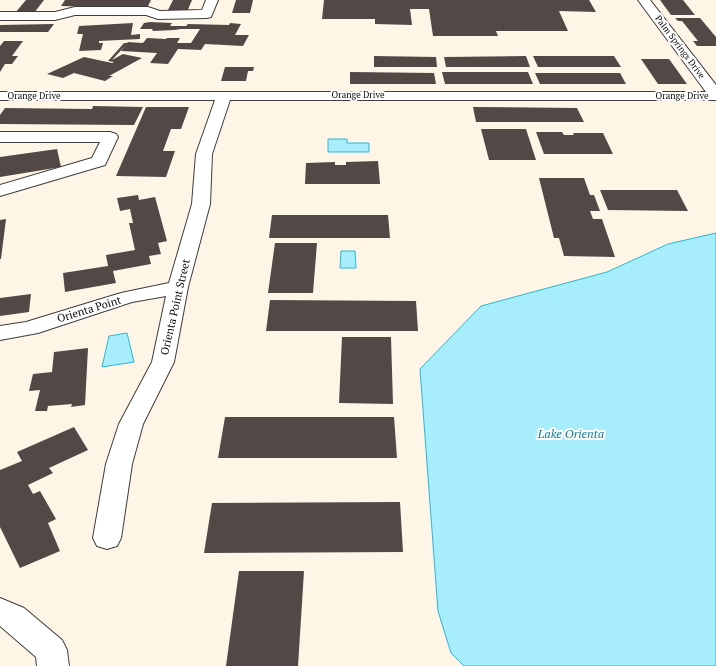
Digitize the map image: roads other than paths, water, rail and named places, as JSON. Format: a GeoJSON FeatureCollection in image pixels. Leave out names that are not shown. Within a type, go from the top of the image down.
{"type":"FeatureCollection","features":[{"type":"Feature","properties":{"kind":"street"},"geometry":{"type":"LineString","coordinates":[[1,10],[55,16],[75,10],[148,11],[158,15],[207,14],[212,0]]}},
{"type":"Feature","properties":{"kind":"street","name":"Palm Springs Drive"},"geometry":{"type":"LineString","coordinates":[[644,0],[716,95]]}},
{"type":"Feature","properties":{"kind":"street","name":"Orienta Point Street"},"geometry":{"type":"LineString","coordinates":[[107,538],[119,464],[131,424],[163,362],[178,287],[201,204],[204,154],[224,95]]}},
{"type":"Feature","properties":{"kind":"street","name":"Orange Drive"},"geometry":{"type":"LineString","coordinates":[[0,96],[716,95]]}},
{"type":"Feature","properties":{"kind":"street"},"geometry":{"type":"LineString","coordinates":[[0,137],[110,137],[99,161],[0,191]]}},
{"type":"Feature","properties":{"kind":"street","name":"Orienta Point"},"geometry":{"type":"LineString","coordinates":[[0,333],[30,328],[128,297],[178,287]]}},
{"type":"Feature","properties":{"kind":"street"},"geometry":{"type":"LineString","coordinates":[[0,611],[13,618],[51,650],[53,666]]}},
{"type":"Feature","properties":{"kind":"water"},"geometry":{"type":"Polygon","coordinates":[[[328,139],[347,139],[347,143],[369,143],[369,152],[328,152],[328,139]]]}},
{"type":"Feature","properties":{"kind":"water","name":"Lake Orienta"},"geometry":{"type":"Polygon","coordinates":[[[716,233],[716,666],[464,666],[451,653],[438,611],[420,369],[481,306],[607,272],[668,244],[716,233]]]}},
{"type":"Feature","properties":{"kind":"water"},"geometry":{"type":"Polygon","coordinates":[[[341,251],[355,251],[356,268],[340,268],[341,251]]]}},
{"type":"Feature","properties":{"kind":"water"},"geometry":{"type":"Polygon","coordinates":[[[127,333],[134,362],[102,367],[109,336],[127,333]]]}}]}
